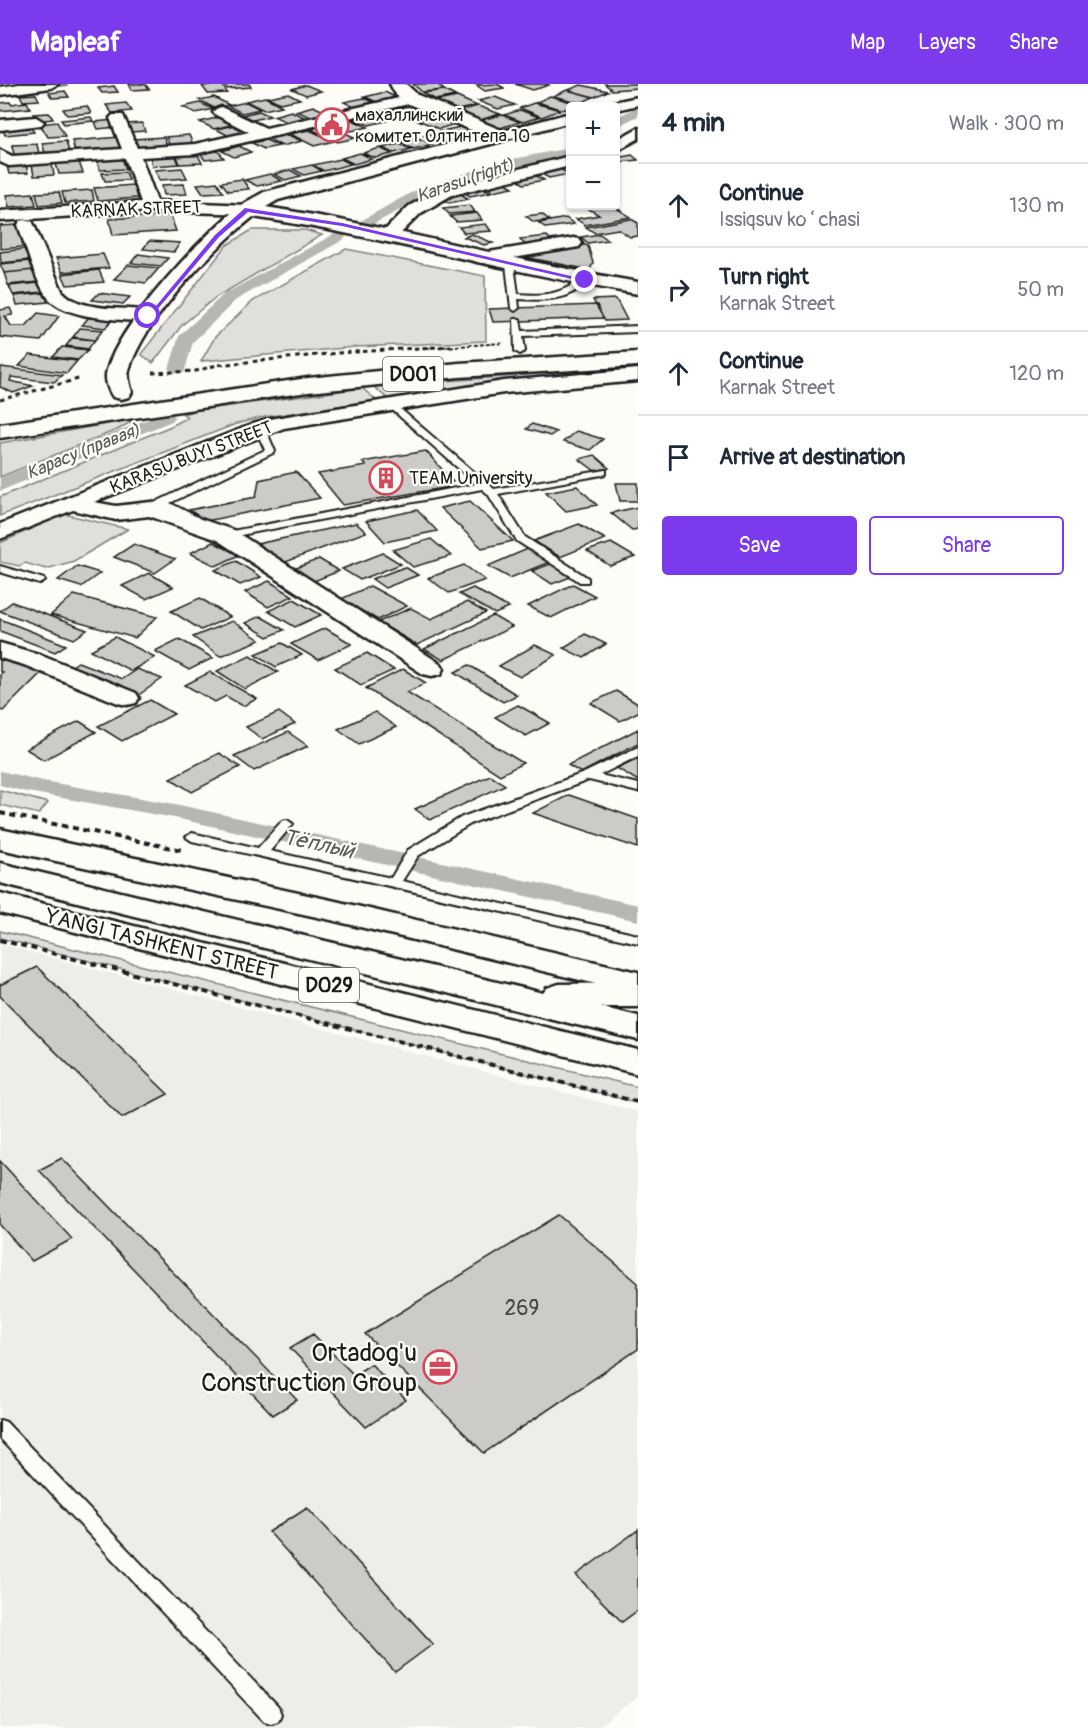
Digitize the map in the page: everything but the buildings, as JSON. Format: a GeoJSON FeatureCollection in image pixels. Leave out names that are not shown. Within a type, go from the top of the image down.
{"type":"FeatureCollection","features":[{"type":"Feature","properties":{"kind":"main road"},"geometry":{"type":"LineString","coordinates":[[398,84],[402,91],[412,99],[500,136]]}},
{"type":"Feature","properties":{"kind":"main road"},"geometry":{"type":"LineString","coordinates":[[121,392],[117,373],[130,342],[148,316],[217,236],[247,210],[271,196],[500,136]]}},
{"type":"Feature","properties":{"kind":"main road","name":"KARNAK STREET"},"geometry":{"type":"LineString","coordinates":[[247,210],[342,224],[389,235]]}},
{"type":"Feature","properties":{"kind":"main road"},"geometry":{"type":"LineString","coordinates":[[389,235],[510,265],[638,288]]}},
{"type":"Feature","properties":{"kind":"main road","name":"D001"},"geometry":{"type":"LineString","coordinates":[[191,391],[342,363],[519,342],[638,343]]}},
{"type":"Feature","properties":{"kind":"main road","name":"D001"},"geometry":{"type":"LineString","coordinates":[[0,411],[121,392],[155,389],[191,391],[638,360]]}},
{"type":"Feature","properties":{"kind":"main road"},"geometry":{"type":"LineString","coordinates":[[596,362],[638,368]]}},
{"type":"Feature","properties":{"kind":"main road","name":"D001"},"geometry":{"type":"LineString","coordinates":[[0,431],[155,389]]}},
{"type":"Feature","properties":{"kind":"main road"},"geometry":{"type":"LineString","coordinates":[[0,839],[331,910],[638,983]]}},
{"type":"Feature","properties":{"kind":"main road","name":"YANGI TASHKENT STREET"},"geometry":{"type":"LineString","coordinates":[[0,871],[14,900],[638,1062]]}},
{"type":"Feature","properties":{"kind":"main road","name":"YANGI TASHKENT STREET"},"geometry":{"type":"LineString","coordinates":[[14,900],[509,997],[638,1028]]}},
{"type":"Feature","properties":{"kind":"main road"},"geometry":{"type":"LineString","coordinates":[[509,997],[638,995]]}},
{"type":"Feature","properties":{"kind":"street"},"geometry":{"type":"LineString","coordinates":[[0,91],[51,84]]}},
{"type":"Feature","properties":{"kind":"street"},"geometry":{"type":"LineString","coordinates":[[0,155],[9,161],[195,149],[412,99]]}},
{"type":"Feature","properties":{"kind":"street"},"geometry":{"type":"LineString","coordinates":[[620,105],[638,100]]}},
{"type":"Feature","properties":{"kind":"street"},"geometry":{"type":"LineString","coordinates":[[221,111],[266,134]]}},
{"type":"Feature","properties":{"kind":"street"},"geometry":{"type":"LineString","coordinates":[[297,112],[317,122]]}},
{"type":"Feature","properties":{"kind":"street"},"geometry":{"type":"LineString","coordinates":[[118,118],[151,206]]}},
{"type":"Feature","properties":{"kind":"street"},"geometry":{"type":"LineString","coordinates":[[500,136],[566,119]]}},
{"type":"Feature","properties":{"kind":"street"},"geometry":{"type":"LineString","coordinates":[[0,125],[36,123]]}},
{"type":"Feature","properties":{"kind":"street"},"geometry":{"type":"LineString","coordinates":[[620,143],[638,133]]}},
{"type":"Feature","properties":{"kind":"street"},"geometry":{"type":"LineString","coordinates":[[389,235],[420,204],[429,199],[447,192],[566,162]]}},
{"type":"Feature","properties":{"kind":"street","name":"KARNAK STREET"},"geometry":{"type":"LineString","coordinates":[[0,216],[151,206],[195,206],[247,210]]}},
{"type":"Feature","properties":{"kind":"street"},"geometry":{"type":"LineString","coordinates":[[27,225],[54,292],[60,300],[75,308],[148,316]]}},
{"type":"Feature","properties":{"kind":"street"},"geometry":{"type":"LineString","coordinates":[[483,258],[573,243]]}},
{"type":"Feature","properties":{"kind":"street","name":"KARASU BUYI STREET"},"geometry":{"type":"LineString","coordinates":[[0,532],[260,428],[309,417],[544,382],[638,375]]}},
{"type":"Feature","properties":{"kind":"street"},"geometry":{"type":"LineString","coordinates":[[73,504],[116,513],[157,506],[225,535],[432,669]]}},
{"type":"Feature","properties":{"kind":"street"},"geometry":{"type":"LineString","coordinates":[[0,650],[33,660],[127,698]]}},
{"type":"Feature","properties":{"kind":"lane"},"geometry":{"type":"LineString","coordinates":[[510,265],[515,308]]}},
{"type":"Feature","properties":{"kind":"lane"},"geometry":{"type":"LineString","coordinates":[[514,296],[561,296],[585,280]]}},
{"type":"Feature","properties":{"kind":"lane"},"geometry":{"type":"LineString","coordinates":[[517,321],[519,342],[638,329]]}},
{"type":"Feature","properties":{"kind":"lane"},"geometry":{"type":"LineString","coordinates":[[391,404],[489,488],[521,539],[584,580]]}},
{"type":"Feature","properties":{"kind":"lane"},"geometry":{"type":"LineString","coordinates":[[157,506],[270,451],[260,428]]}},
{"type":"Feature","properties":{"kind":"lane"},"geometry":{"type":"LineString","coordinates":[[225,535],[489,488],[602,472]]}},
{"type":"Feature","properties":{"kind":"lane"},"geometry":{"type":"LineString","coordinates":[[0,570],[40,581]]}},
{"type":"Feature","properties":{"kind":"lane"},"geometry":{"type":"LineString","coordinates":[[398,877],[413,853],[467,820],[588,776],[638,751]]}},
{"type":"Feature","properties":{"kind":"lane"},"geometry":{"type":"LineString","coordinates":[[588,776],[638,788]]}},
{"type":"Feature","properties":{"kind":"lane"},"geometry":{"type":"LineString","coordinates":[[263,851],[287,824]]}},
{"type":"Feature","properties":{"kind":"lane"},"geometry":{"type":"LineString","coordinates":[[192,837],[398,877],[638,939]]}},
{"type":"Feature","properties":{"kind":"lane"},"geometry":{"type":"LineString","coordinates":[[0,1427],[271,1714]]}},
{"type":"Feature","properties":{"kind":"path"},"geometry":{"type":"LineString","coordinates":[[155,389],[196,370],[217,365],[338,353],[519,342]]}},
{"type":"Feature","properties":{"kind":"path"},"geometry":{"type":"LineString","coordinates":[[0,400],[82,378]]}},
{"type":"Feature","properties":{"kind":"path"},"geometry":{"type":"LineString","coordinates":[[0,940],[638,1102]]}},
{"type":"Feature","properties":{"kind":"shaded area"},"geometry":{"type":"Polygon","coordinates":[[[252,230],[305,230],[322,235],[216,297],[182,325],[153,363],[141,354],[227,245],[252,230]]]}},
{"type":"Feature","properties":{"kind":"shaded area"},"geometry":{"type":"Polygon","coordinates":[[[346,249],[485,276],[486,341],[356,347],[201,361],[215,337],[253,301],[346,249]]]}},
{"type":"Feature","properties":{"kind":"shaded area"},"geometry":{"type":"Polygon","coordinates":[[[594,367],[622,369],[512,380],[389,400],[373,386],[517,376],[517,372],[594,367]]]}},
{"type":"Feature","properties":{"kind":"shaded area"},"geometry":{"type":"Polygon","coordinates":[[[362,388],[376,400],[259,418],[236,424],[0,516],[0,497],[171,426],[187,417],[183,414],[362,388]]]}},
{"type":"Feature","properties":{"kind":"shaded area"},"geometry":{"type":"Polygon","coordinates":[[[135,419],[119,429],[0,477],[0,443],[135,419]]]}},
{"type":"Feature","properties":{"kind":"shaded area"},"geometry":{"type":"Polygon","coordinates":[[[64,514],[128,529],[74,561],[46,569],[25,563],[20,566],[0,562],[0,543],[64,514]]]}},
{"type":"Feature","properties":{"kind":"shaded area"},"geometry":{"type":"Polygon","coordinates":[[[0,790],[48,803],[39,814],[0,805],[0,790]]]}},
{"type":"Feature","properties":{"kind":"shaded area"},"geometry":{"type":"Polygon","coordinates":[[[0,931],[638,1087],[638,1103],[0,938],[0,931]]]}},
{"type":"Feature","properties":{"kind":"shaded area"},"geometry":{"type":"Polygon","coordinates":[[[0,944],[638,1112],[638,1696],[597,1728],[0,1728],[0,944]]]}},
{"type":"Feature","properties":{"kind":"waterway"},"geometry":{"type":"LineString","coordinates":[[47,86],[66,84]]}},
{"type":"Feature","properties":{"kind":"waterway","name":"Karasu (right)"},"geometry":{"type":"LineString","coordinates":[[620,121],[638,110]]}},
{"type":"Feature","properties":{"kind":"waterway","name":"Karasu (right)"},"geometry":{"type":"LineString","coordinates":[[365,223],[419,194],[507,164],[566,153]]}},
{"type":"Feature","properties":{"kind":"waterway","name":"Karasu (right)"},"geometry":{"type":"LineString","coordinates":[[178,369],[185,340],[230,297],[338,237]]}},
{"type":"Feature","properties":{"kind":"waterway","name":"Карасу (правая)"},"geometry":{"type":"LineString","coordinates":[[0,485],[166,417]]}},
{"type":"Feature","properties":{"kind":"waterway","name":"Тёплый"},"geometry":{"type":"LineString","coordinates":[[0,778],[43,788],[175,811],[638,913]]}},
{"type":"Feature","properties":{"kind":"place","name":"махаллинский комитет Олтинтепа 10"},"geometry":{"type":"Point","coordinates":[332,125]}},
{"type":"Feature","properties":{"kind":"place","name":"TEAM University"},"geometry":{"type":"Point","coordinates":[386,478]}},
{"type":"Feature","properties":{"kind":"place","name":"Ortadog'u Construction Group"},"geometry":{"type":"Point","coordinates":[440,1367]}},
{"type":"Feature","properties":{"kind":"route"},"geometry":{"type":"LineString","coordinates":[[148,316],[217,236],[247,210],[342,224],[542,272],[585,280]]}}]}
